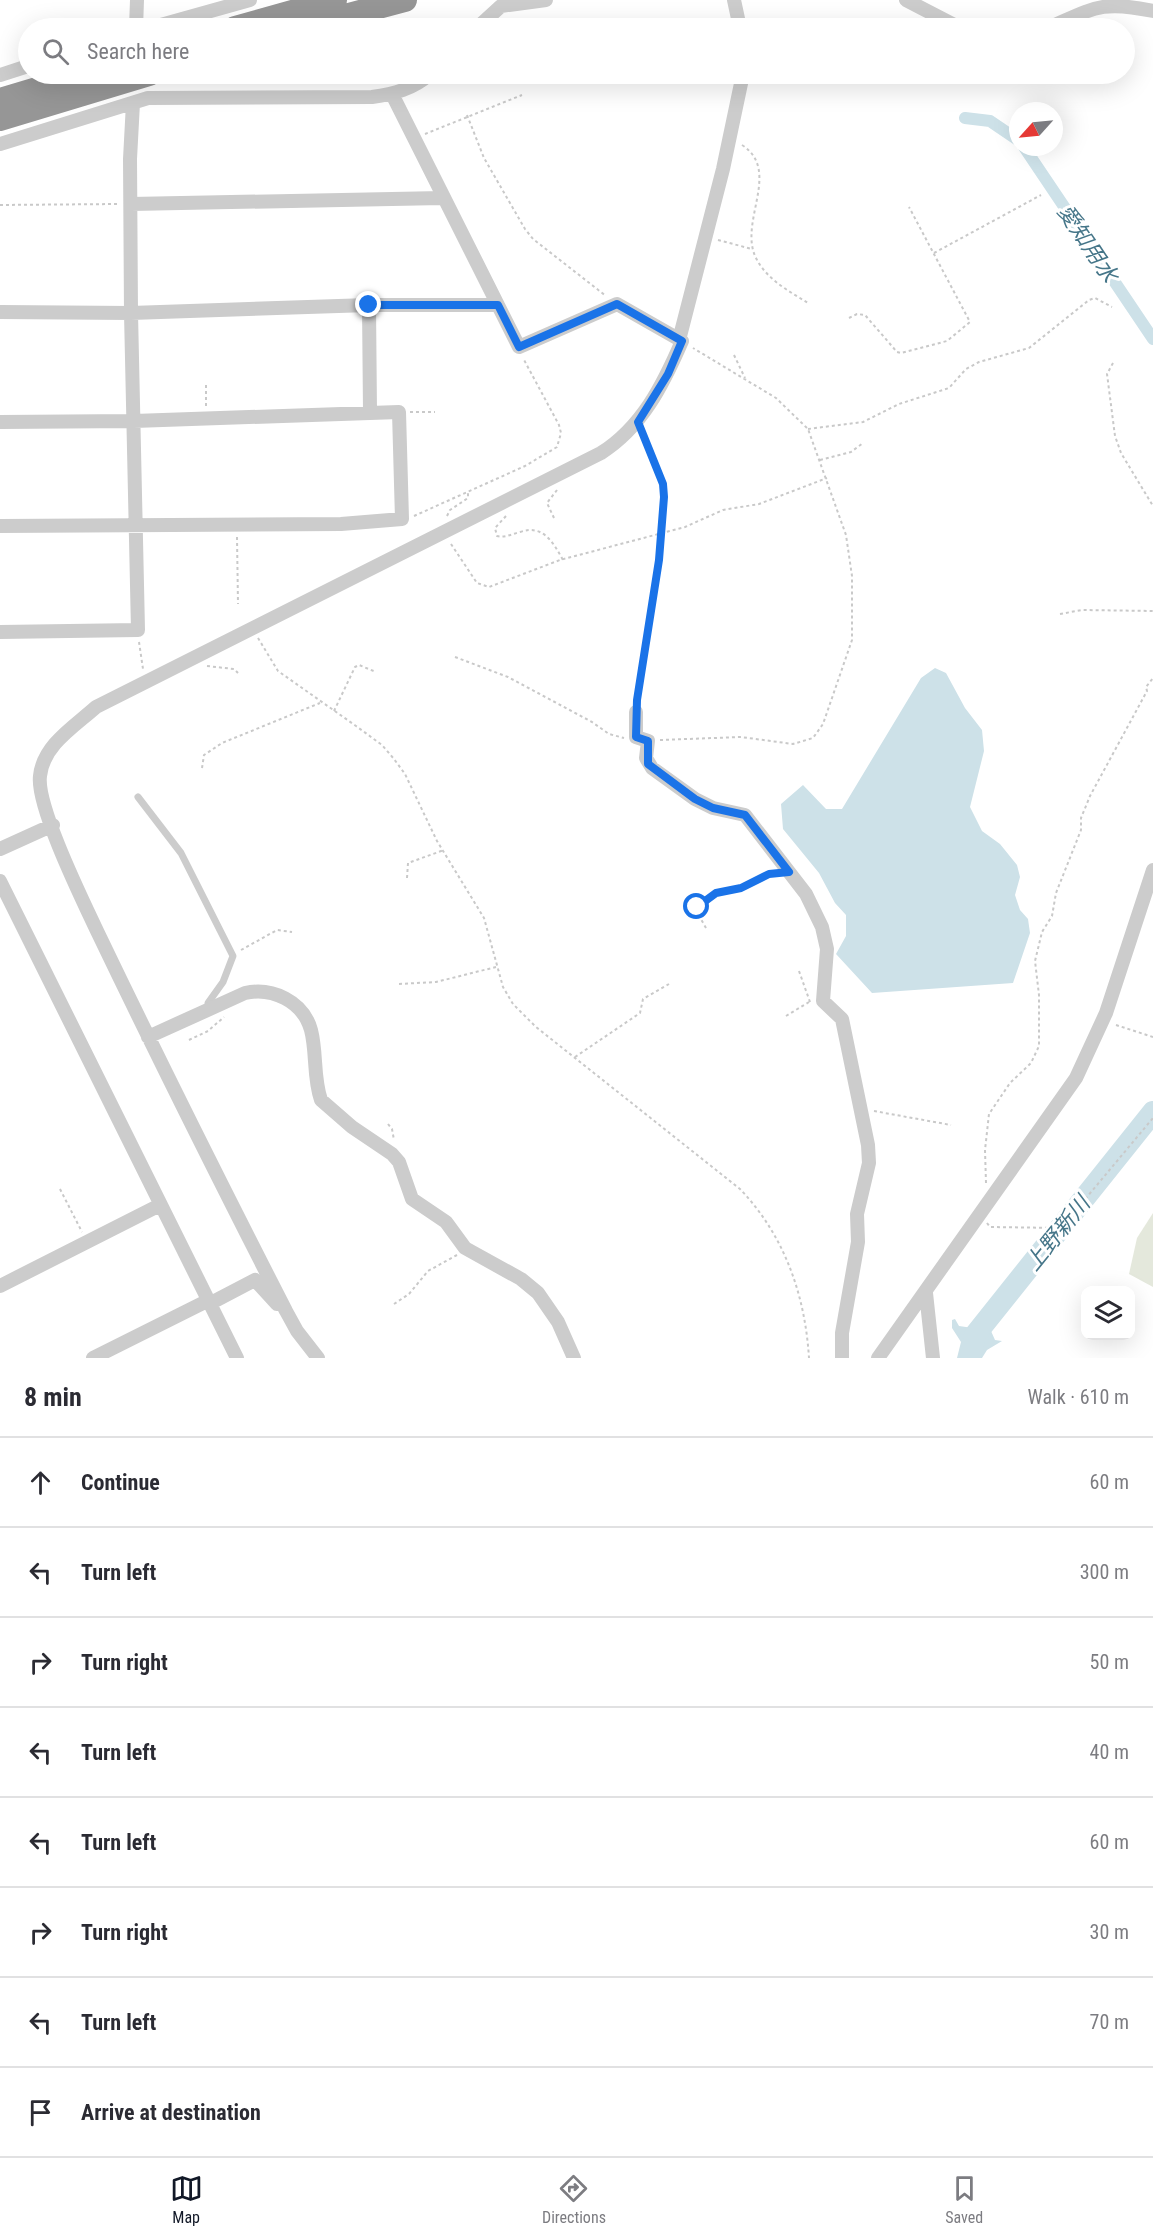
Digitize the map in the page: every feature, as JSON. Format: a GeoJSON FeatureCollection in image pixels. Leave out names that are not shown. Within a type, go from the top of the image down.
{"type":"FeatureCollection","features":[{"type":"Feature","properties":{"kind":"highway"},"geometry":{"type":"LineString","coordinates":[[271,18],[335,0]]}},
{"type":"Feature","properties":{"kind":"highway"},"geometry":{"type":"LineString","coordinates":[[338,18],[405,0]]}},
{"type":"Feature","properties":{"kind":"highway"},"geometry":{"type":"LineString","coordinates":[[0,100],[54,84]]}},
{"type":"Feature","properties":{"kind":"highway"},"geometry":{"type":"LineString","coordinates":[[0,119],[116,84]]}},
{"type":"Feature","properties":{"kind":"street"},"geometry":{"type":"LineString","coordinates":[[136,0],[136,18]]}},
{"type":"Feature","properties":{"kind":"street"},"geometry":{"type":"LineString","coordinates":[[186,18],[250,0]]}},
{"type":"Feature","properties":{"kind":"street"},"geometry":{"type":"LineString","coordinates":[[488,18],[505,3],[546,0]]}},
{"type":"Feature","properties":{"kind":"street"},"geometry":{"type":"LineString","coordinates":[[734,0],[738,18]]}},
{"type":"Feature","properties":{"kind":"street"},"geometry":{"type":"LineString","coordinates":[[906,0],[941,18]]}},
{"type":"Feature","properties":{"kind":"street"},"geometry":{"type":"LineString","coordinates":[[1071,18],[1101,5],[1127,5],[1153,11]]}},
{"type":"Feature","properties":{"kind":"street"},"geometry":{"type":"LineString","coordinates":[[0,75],[18,69]]}},
{"type":"Feature","properties":{"kind":"street"},"geometry":{"type":"LineString","coordinates":[[0,144],[148,98],[372,97],[392,94],[418,84]]}},
{"type":"Feature","properties":{"kind":"street"},"geometry":{"type":"LineString","coordinates":[[318,1358],[297,1331],[282,1304],[148,1037],[70,874],[44,800],[40,776],[55,743],[96,707],[601,453],[638,422],[668,374],[680,341],[741,84]]}},
{"type":"Feature","properties":{"kind":"street"},"geometry":{"type":"LineString","coordinates":[[392,94],[442,198],[519,347],[617,304],[680,341]]}},
{"type":"Feature","properties":{"kind":"street"},"geometry":{"type":"LineString","coordinates":[[0,632],[138,630],[131,313],[130,159],[133,103]]}},
{"type":"Feature","properties":{"kind":"street"},"geometry":{"type":"LineString","coordinates":[[131,204],[442,198]]}},
{"type":"Feature","properties":{"kind":"street"},"geometry":{"type":"LineString","coordinates":[[0,312],[131,313],[369,305],[498,305]]}},
{"type":"Feature","properties":{"kind":"street"},"geometry":{"type":"LineString","coordinates":[[369,305],[370,412]]}},
{"type":"Feature","properties":{"kind":"street"},"geometry":{"type":"LineString","coordinates":[[0,422],[134,421],[399,412],[402,519],[341,524],[237,522],[0,526]]}},
{"type":"Feature","properties":{"kind":"street"},"geometry":{"type":"LineString","coordinates":[[636,712],[646,758],[651,768],[695,799],[713,808],[745,815],[806,894],[822,927],[827,949],[816,1002],[842,1019],[861,1110],[869,1163],[857,1214],[858,1242],[842,1333],[842,1358]]}},
{"type":"Feature","properties":{"kind":"street"},"geometry":{"type":"LineString","coordinates":[[0,849],[53,825]]}},
{"type":"Feature","properties":{"kind":"street"},"geometry":{"type":"LineString","coordinates":[[878,1358],[1076,1078],[1102,1020],[1153,870]]}},
{"type":"Feature","properties":{"kind":"street"},"geometry":{"type":"LineString","coordinates":[[0,881],[237,1358]]}},
{"type":"Feature","properties":{"kind":"street"},"geometry":{"type":"LineString","coordinates":[[148,1037],[237,997],[259,990],[276,993],[293,1004],[311,1029],[321,1100],[352,1127],[393,1154],[399,1162],[412,1199],[446,1222],[465,1248],[521,1279],[538,1293],[558,1322],[574,1358]]}},
{"type":"Feature","properties":{"kind":"street"},"geometry":{"type":"LineString","coordinates":[[0,1286],[160,1205]]}},
{"type":"Feature","properties":{"kind":"street"},"geometry":{"type":"LineString","coordinates":[[93,1358],[255,1280],[278,1305],[282,1304]]}},
{"type":"Feature","properties":{"kind":"street"},"geometry":{"type":"LineString","coordinates":[[926,1293],[933,1358]]}},
{"type":"Feature","properties":{"kind":"lane"},"geometry":{"type":"LineString","coordinates":[[138,797],[182,853],[233,957],[223,982],[208,1003],[209,1010]]}},
{"type":"Feature","properties":{"kind":"path"},"geometry":{"type":"LineString","coordinates":[[414,138],[522,95]]}},
{"type":"Feature","properties":{"kind":"path"},"geometry":{"type":"LineString","coordinates":[[467,115],[493,176],[533,239],[617,304]]}},
{"type":"Feature","properties":{"kind":"path"},"geometry":{"type":"LineString","coordinates":[[729,138],[752,151],[760,171],[752,226],[752,249],[768,275],[808,303]]}},
{"type":"Feature","properties":{"kind":"path"},"geometry":{"type":"LineString","coordinates":[[934,253],[1041,195]]}},
{"type":"Feature","properties":{"kind":"path"},"geometry":{"type":"LineString","coordinates":[[0,205],[131,204]]}},
{"type":"Feature","properties":{"kind":"path"},"geometry":{"type":"LineString","coordinates":[[849,318],[857,314],[865,315],[897,352],[901,353],[947,341],[970,322],[909,207]]}},
{"type":"Feature","properties":{"kind":"path"},"geometry":{"type":"LineString","coordinates":[[705,234],[725,243],[752,249]]}},
{"type":"Feature","properties":{"kind":"path"},"geometry":{"type":"LineString","coordinates":[[808,429],[863,422],[900,404],[949,388],[966,369],[979,362],[1029,348],[1089,300],[1095,298],[1113,307]]}},
{"type":"Feature","properties":{"kind":"path"},"geometry":{"type":"LineString","coordinates":[[455,657],[508,677],[618,737],[642,739],[741,737],[793,744],[806,742],[818,734],[841,676],[852,629],[852,576],[848,546],[827,478],[808,429],[792,411],[745,378],[680,341]]}},
{"type":"Feature","properties":{"kind":"path"},"geometry":{"type":"LineString","coordinates":[[402,519],[406,520],[525,466],[557,447],[561,433],[559,425],[530,376],[519,347]]}},
{"type":"Feature","properties":{"kind":"path"},"geometry":{"type":"LineString","coordinates":[[734,355],[745,378]]}},
{"type":"Feature","properties":{"kind":"path"},"geometry":{"type":"LineString","coordinates":[[1113,363],[1107,374],[1115,436],[1121,453],[1153,506]]}},
{"type":"Feature","properties":{"kind":"path"},"geometry":{"type":"LineString","coordinates":[[206,385],[206,418]]}},
{"type":"Feature","properties":{"kind":"path"},"geometry":{"type":"LineString","coordinates":[[399,412],[435,412]]}},
{"type":"Feature","properties":{"kind":"path"},"geometry":{"type":"LineString","coordinates":[[636,712],[661,534],[663,484],[638,422]]}},
{"type":"Feature","properties":{"kind":"path"},"geometry":{"type":"LineString","coordinates":[[820,460],[851,452],[863,442]]}},
{"type":"Feature","properties":{"kind":"path"},"geometry":{"type":"LineString","coordinates":[[468,491],[468,498],[450,510],[438,529],[477,583],[484,588],[562,560],[685,527],[723,510],[759,504],[827,478]]}},
{"type":"Feature","properties":{"kind":"path"},"geometry":{"type":"LineString","coordinates":[[554,518],[547,503],[558,489]]}},
{"type":"Feature","properties":{"kind":"path"},"geometry":{"type":"LineString","coordinates":[[510,513],[495,528],[496,536],[523,530],[538,530],[548,537],[562,560]]}},
{"type":"Feature","properties":{"kind":"path"},"geometry":{"type":"LineString","coordinates":[[237,522],[237,604]]}},
{"type":"Feature","properties":{"kind":"path"},"geometry":{"type":"LineString","coordinates":[[1060,614],[1082,610],[1153,611]]}},
{"type":"Feature","properties":{"kind":"path"},"geometry":{"type":"LineString","coordinates":[[254,628],[278,671],[382,745],[405,774],[444,850],[484,918],[503,987],[513,1004],[536,1027],[740,1189],[758,1207],[784,1249],[803,1313],[809,1358]]}},
{"type":"Feature","properties":{"kind":"path"},"geometry":{"type":"LineString","coordinates":[[138,630],[140,661],[149,681]]}},
{"type":"Feature","properties":{"kind":"path"},"geometry":{"type":"LineString","coordinates":[[334,711],[355,667],[359,665],[376,672]]}},
{"type":"Feature","properties":{"kind":"path"},"geometry":{"type":"LineString","coordinates":[[177,667],[186,672],[219,666],[234,669],[238,673]]}},
{"type":"Feature","properties":{"kind":"path"},"geometry":{"type":"LineString","coordinates":[[993,1197],[987,1187],[987,1120],[1010,1083],[1031,1063],[1039,1046],[1039,995],[1035,961],[1042,932],[1052,916],[1056,893],[1081,830],[1081,818],[1090,796],[1147,691],[1146,687],[1153,678]]}},
{"type":"Feature","properties":{"kind":"path"},"geometry":{"type":"LineString","coordinates":[[202,768],[202,761],[209,751],[301,708],[321,702]]}},
{"type":"Feature","properties":{"kind":"path"},"geometry":{"type":"LineString","coordinates":[[407,878],[408,863],[444,850]]}},
{"type":"Feature","properties":{"kind":"path"},"geometry":{"type":"LineString","coordinates":[[706,927],[697,907],[706,898],[751,885],[769,874],[789,872]]}},
{"type":"Feature","properties":{"kind":"path"},"geometry":{"type":"LineString","coordinates":[[233,957],[267,934],[277,930],[292,932]]}},
{"type":"Feature","properties":{"kind":"path"},"geometry":{"type":"LineString","coordinates":[[399,984],[436,982],[497,967]]}},
{"type":"Feature","properties":{"kind":"path"},"geometry":{"type":"LineString","coordinates":[[786,1016],[816,1002],[799,971]]}},
{"type":"Feature","properties":{"kind":"path"},"geometry":{"type":"LineString","coordinates":[[575,1057],[640,1013],[643,999],[669,984]]}},
{"type":"Feature","properties":{"kind":"path"},"geometry":{"type":"LineString","coordinates":[[189,1040],[208,1031],[231,1012],[237,997]]}},
{"type":"Feature","properties":{"kind":"path"},"geometry":{"type":"LineString","coordinates":[[1102,1020],[1153,1036]]}},
{"type":"Feature","properties":{"kind":"path"},"geometry":{"type":"LineString","coordinates":[[861,1110],[951,1125]]}},
{"type":"Feature","properties":{"kind":"path"},"geometry":{"type":"LineString","coordinates":[[980,1215],[990,1227],[1061,1228],[1153,1118]]}},
{"type":"Feature","properties":{"kind":"path"},"geometry":{"type":"LineString","coordinates":[[60,1189],[87,1242]]}},
{"type":"Feature","properties":{"kind":"path"},"geometry":{"type":"LineString","coordinates":[[394,1304],[409,1294],[428,1271],[445,1264],[465,1248]]}},
{"type":"Feature","properties":{"kind":"shaded area"},"geometry":{"type":"Polygon","coordinates":[[[935,668],[946,673],[965,708],[982,730],[984,751],[970,807],[982,831],[1000,844],[1017,865],[1020,877],[1015,895],[1020,910],[1028,919],[1030,933],[1013,983],[872,993],[836,954],[846,936],[846,915],[835,903],[819,873],[783,829],[781,804],[803,785],[826,809],[842,809],[921,678],[935,668]]]}},
{"type":"Feature","properties":{"kind":"shaded area"},"geometry":{"type":"Polygon","coordinates":[[[1153,1213],[1153,1287],[1129,1274],[1137,1238],[1153,1213]]]}},
{"type":"Feature","properties":{"kind":"shaded area"},"geometry":{"type":"Polygon","coordinates":[[[955,1319],[959,1326],[973,1328],[977,1332],[991,1331],[995,1340],[1002,1341],[987,1350],[982,1358],[957,1358],[961,1342],[952,1328],[952,1320],[955,1319]]]}},
{"type":"Feature","properties":{"kind":"waterway","name":"愛知用水"},"geometry":{"type":"LineString","coordinates":[[965,118],[990,121],[1009,134]]}},
{"type":"Feature","properties":{"kind":"waterway","name":"愛知用水"},"geometry":{"type":"LineString","coordinates":[[1030,156],[1153,339]]}},
{"type":"Feature","properties":{"kind":"waterway","name":"上野新川"},"geometry":{"type":"LineString","coordinates":[[970,1358],[975,1335],[1153,1112]]}},
{"type":"Feature","properties":{"kind":"route"},"geometry":{"type":"LineString","coordinates":[[369,305],[498,305],[519,347],[617,304],[682,341],[668,374],[638,422],[663,484],[664,497],[659,560],[637,700],[636,737],[648,741],[646,758],[648,764],[657,773],[695,799],[713,808],[739,812],[752,821],[765,843],[789,872],[769,874],[751,885],[716,893],[699,903],[697,907]]}}]}
